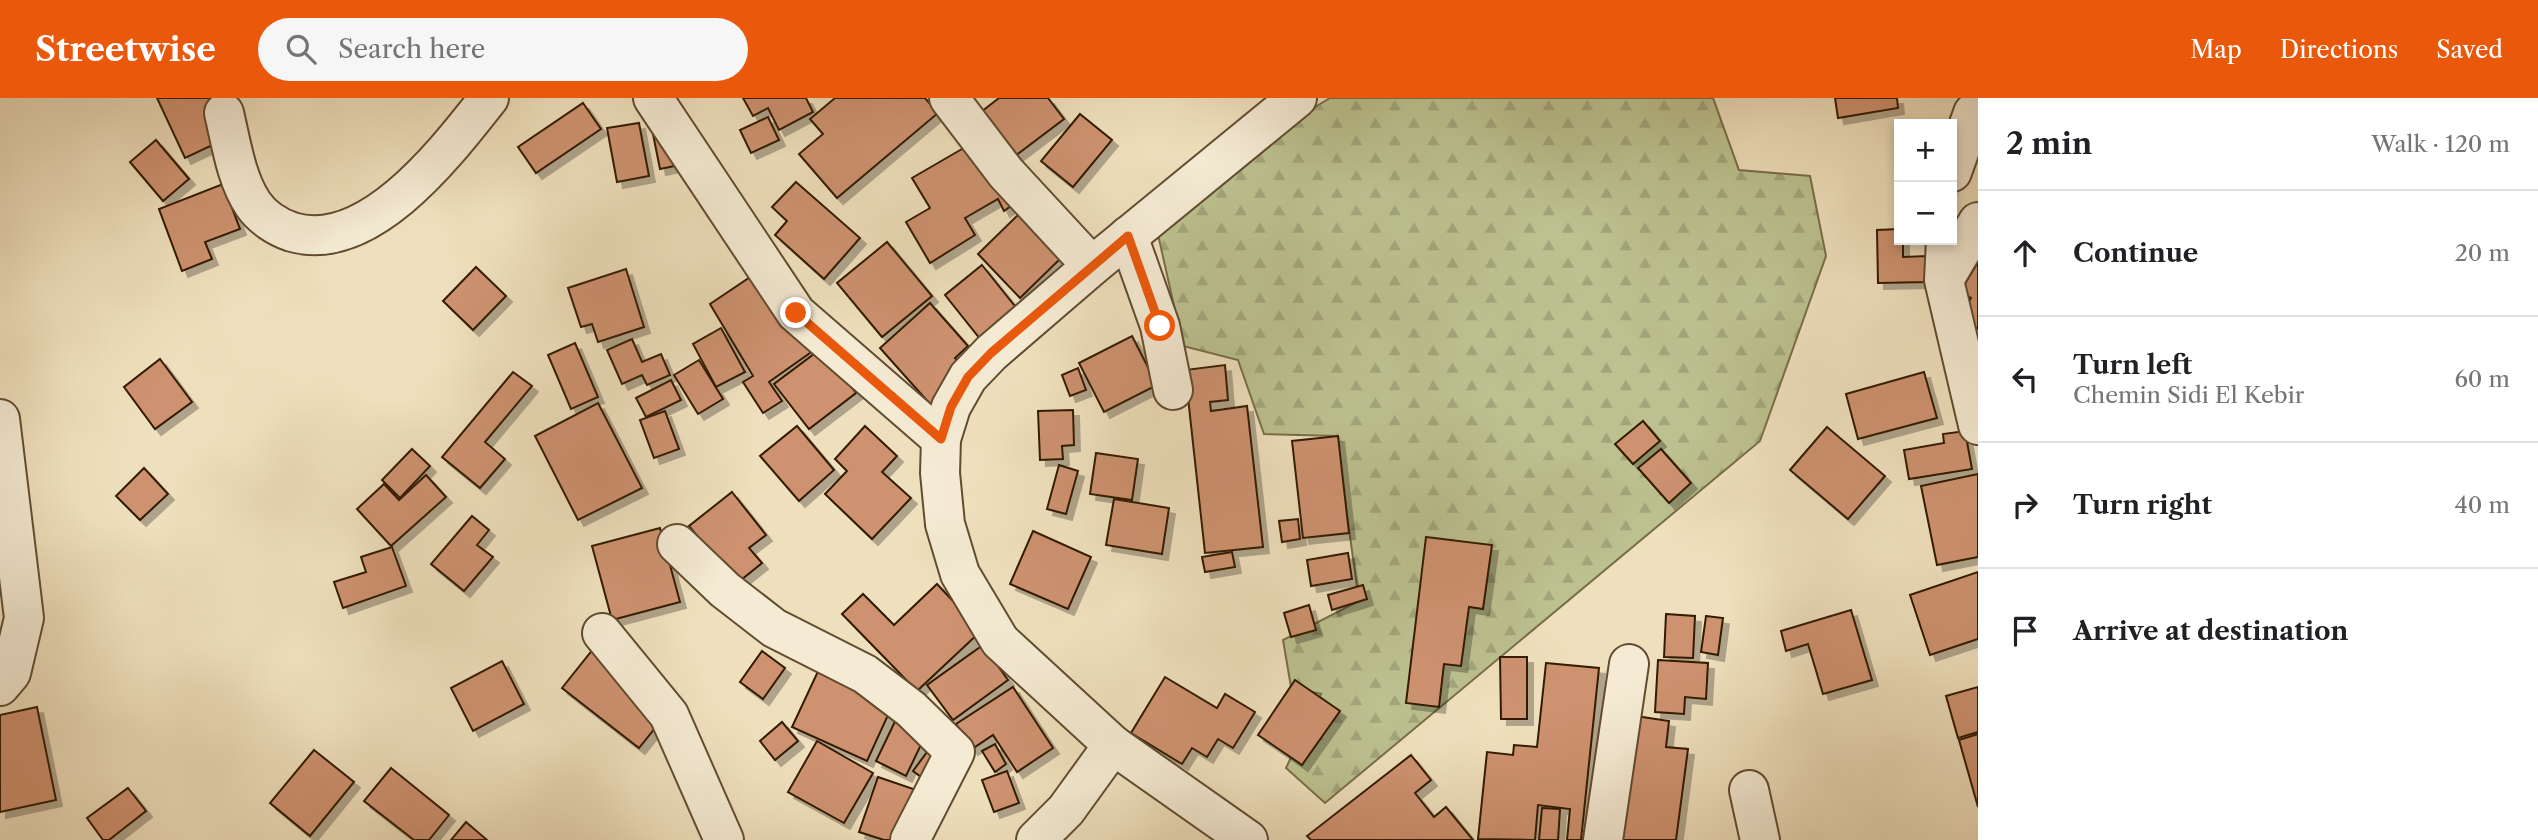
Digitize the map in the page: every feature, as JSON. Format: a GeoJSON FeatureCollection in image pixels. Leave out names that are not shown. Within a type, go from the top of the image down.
{"type":"FeatureCollection","features":[{"type":"Feature","properties":{"kind":"street"},"geometry":{"type":"LineString","coordinates":[[224,113],[245,191],[254,206],[267,219],[283,229],[319,236],[366,222],[387,208],[459,135],[489,98]]}},
{"type":"Feature","properties":{"kind":"street"},"geometry":{"type":"LineString","coordinates":[[653,98],[796,313],[941,439]]}},
{"type":"Feature","properties":{"kind":"street"},"geometry":{"type":"LineString","coordinates":[[675,98],[687,146]]}},
{"type":"Feature","properties":{"kind":"street"},"geometry":{"type":"LineString","coordinates":[[949,98],[1006,173],[1092,266]]}},
{"type":"Feature","properties":{"kind":"street"},"geometry":{"type":"LineString","coordinates":[[1248,840],[1113,745],[1000,641],[960,573],[945,524],[940,472],[941,439],[951,407],[968,377],[991,353],[1128,236],[1297,98]]}},
{"type":"Feature","properties":{"kind":"street"},"geometry":{"type":"LineString","coordinates":[[1957,158],[1973,113],[1978,108]]}},
{"type":"Feature","properties":{"kind":"street"},"geometry":{"type":"LineString","coordinates":[[1944,281],[1978,222]]}},
{"type":"Feature","properties":{"kind":"street"},"geometry":{"type":"LineString","coordinates":[[1128,236],[1160,326],[1173,390]]}},
{"type":"Feature","properties":{"kind":"street"},"geometry":{"type":"LineString","coordinates":[[1946,245],[1944,281],[1959,355],[1978,425]]}},
{"type":"Feature","properties":{"kind":"street"},"geometry":{"type":"LineString","coordinates":[[0,419],[24,618],[11,673],[0,686]]}},
{"type":"Feature","properties":{"kind":"street"},"geometry":{"type":"LineString","coordinates":[[677,544],[725,590],[774,628],[865,674],[911,709],[955,752],[910,840]]}},
{"type":"Feature","properties":{"kind":"street"},"geometry":{"type":"LineString","coordinates":[[601,633],[669,715],[724,840]]}},
{"type":"Feature","properties":{"kind":"street"},"geometry":{"type":"LineString","coordinates":[[1603,840],[1629,664]]}},
{"type":"Feature","properties":{"kind":"street"},"geometry":{"type":"LineString","coordinates":[[1036,840],[1066,810],[1113,745]]}},
{"type":"Feature","properties":{"kind":"street"},"geometry":{"type":"LineString","coordinates":[[1749,790],[1760,840]]}},
{"type":"Feature","properties":{"kind":"green space"},"geometry":{"type":"Polygon","coordinates":[[[1330,98],[1713,98],[1739,170],[1810,176],[1826,256],[1760,441],[1325,803],[1286,768],[1321,694],[1291,687],[1283,640],[1359,601],[1336,436],[1264,434],[1238,360],[1183,346],[1157,230],[1312,109],[1330,98]]]}},
{"type":"Feature","properties":{"kind":"building"},"geometry":{"type":"Polygon","coordinates":[[[157,98],[222,98],[238,133],[185,158],[157,98]]]}},
{"type":"Feature","properties":{"kind":"building"},"geometry":{"type":"Polygon","coordinates":[[[743,98],[806,98],[813,112],[779,130],[768,108],[753,116],[743,98]]]}},
{"type":"Feature","properties":{"kind":"building"},"geometry":{"type":"Polygon","coordinates":[[[835,98],[925,98],[938,113],[837,198],[799,154],[823,134],[810,119],[835,98]]]}},
{"type":"Feature","properties":{"kind":"building"},"geometry":{"type":"Polygon","coordinates":[[[999,98],[1048,98],[1064,119],[1015,156],[981,112],[999,98]]]}},
{"type":"Feature","properties":{"kind":"building"},"geometry":{"type":"Polygon","coordinates":[[[1835,98],[1897,98],[1898,108],[1838,118],[1835,98]]]}},
{"type":"Feature","properties":{"kind":"building"},"geometry":{"type":"Polygon","coordinates":[[[583,103],[601,129],[536,173],[518,147],[583,103]]]}},
{"type":"Feature","properties":{"kind":"building"},"geometry":{"type":"Polygon","coordinates":[[[1080,114],[1112,140],[1073,187],[1041,161],[1080,114]]]}},
{"type":"Feature","properties":{"kind":"building"},"geometry":{"type":"Polygon","coordinates":[[[768,117],[779,140],[751,153],[740,130],[768,117]]]}},
{"type":"Feature","properties":{"kind":"building"},"geometry":{"type":"Polygon","coordinates":[[[650,119],[684,164],[660,169],[650,119]]]}},
{"type":"Feature","properties":{"kind":"building"},"geometry":{"type":"Polygon","coordinates":[[[639,123],[649,176],[617,182],[607,128],[639,123]]]}},
{"type":"Feature","properties":{"kind":"building"},"geometry":{"type":"Polygon","coordinates":[[[156,140],[189,179],[163,201],[130,162],[156,140]]]}},
{"type":"Feature","properties":{"kind":"building"},"geometry":{"type":"Polygon","coordinates":[[[974,142],[1011,206],[1004,211],[998,199],[965,218],[975,235],[930,263],[906,222],[930,208],[912,178],[974,142]]]}},
{"type":"Feature","properties":{"kind":"building"},"geometry":{"type":"Polygon","coordinates":[[[796,182],[860,238],[824,279],[775,235],[787,221],[772,207],[796,182]]]}},
{"type":"Feature","properties":{"kind":"building"},"geometry":{"type":"Polygon","coordinates":[[[223,184],[240,229],[205,242],[212,259],[182,271],[159,209],[223,184]]]}},
{"type":"Feature","properties":{"kind":"building"},"geometry":{"type":"Polygon","coordinates":[[[1021,212],[1063,256],[1020,298],[978,254],[1021,212]]]}},
{"type":"Feature","properties":{"kind":"building"},"geometry":{"type":"Polygon","coordinates":[[[1894,229],[1894,245],[1903,245],[1903,257],[1927,256],[1928,282],[1878,283],[1877,230],[1894,229]]]}},
{"type":"Feature","properties":{"kind":"building"},"geometry":{"type":"Polygon","coordinates":[[[887,242],[932,296],[882,337],[837,283],[887,242]]]}},
{"type":"Feature","properties":{"kind":"building"},"geometry":{"type":"Polygon","coordinates":[[[1978,262],[1978,329],[1960,318],[1971,298],[1960,292],[1978,262]]]}},
{"type":"Feature","properties":{"kind":"building"},"geometry":{"type":"Polygon","coordinates":[[[982,265],[1022,315],[985,345],[945,295],[982,265]]]}},
{"type":"Feature","properties":{"kind":"building"},"geometry":{"type":"Polygon","coordinates":[[[476,267],[506,296],[473,330],[443,301],[476,267]]]}},
{"type":"Feature","properties":{"kind":"building"},"geometry":{"type":"Polygon","coordinates":[[[765,267],[817,348],[769,382],[782,401],[763,413],[743,382],[753,376],[710,304],[765,267]]]}},
{"type":"Feature","properties":{"kind":"building"},"geometry":{"type":"Polygon","coordinates":[[[626,269],[644,327],[598,342],[592,324],[581,327],[568,288],[626,269]]]}},
{"type":"Feature","properties":{"kind":"building"},"geometry":{"type":"Polygon","coordinates":[[[930,303],[968,346],[955,358],[967,371],[930,404],[880,348],[930,303]]]}},
{"type":"Feature","properties":{"kind":"building"},"geometry":{"type":"Polygon","coordinates":[[[721,328],[745,372],[716,387],[693,344],[721,328]]]}},
{"type":"Feature","properties":{"kind":"building"},"geometry":{"type":"Polygon","coordinates":[[[1132,336],[1157,385],[1104,412],[1079,363],[1132,336]]]}},
{"type":"Feature","properties":{"kind":"building"},"geometry":{"type":"Polygon","coordinates":[[[632,339],[642,362],[661,354],[670,375],[647,385],[642,375],[622,384],[607,350],[632,339]]]}},
{"type":"Feature","properties":{"kind":"building"},"geometry":{"type":"Polygon","coordinates":[[[575,343],[598,397],[571,409],[548,355],[575,343]]]}},
{"type":"Feature","properties":{"kind":"building"},"geometry":{"type":"Polygon","coordinates":[[[822,348],[856,393],[809,429],[774,384],[822,348]]]}},
{"type":"Feature","properties":{"kind":"building"},"geometry":{"type":"Polygon","coordinates":[[[160,359],[192,402],[155,429],[124,387],[160,359]]]}},
{"type":"Feature","properties":{"kind":"building"},"geometry":{"type":"Polygon","coordinates":[[[699,360],[723,399],[698,414],[674,375],[699,360]]]}},
{"type":"Feature","properties":{"kind":"building"},"geometry":{"type":"Polygon","coordinates":[[[1225,365],[1228,400],[1210,402],[1211,411],[1247,406],[1263,547],[1205,553],[1185,370],[1225,365]]]}},
{"type":"Feature","properties":{"kind":"building"},"geometry":{"type":"Polygon","coordinates":[[[1078,368],[1086,390],[1070,396],[1062,375],[1078,368]]]}},
{"type":"Feature","properties":{"kind":"building"},"geometry":{"type":"Polygon","coordinates":[[[513,372],[532,386],[485,442],[505,459],[480,488],[442,457],[513,372]]]}},
{"type":"Feature","properties":{"kind":"building"},"geometry":{"type":"Polygon","coordinates":[[[1924,372],[1937,418],[1858,439],[1846,394],[1924,372]]]}},
{"type":"Feature","properties":{"kind":"building"},"geometry":{"type":"Polygon","coordinates":[[[671,380],[681,400],[646,417],[636,398],[671,380]]]}},
{"type":"Feature","properties":{"kind":"building"},"geometry":{"type":"Polygon","coordinates":[[[598,403],[642,488],[578,520],[535,436],[598,403]]]}},
{"type":"Feature","properties":{"kind":"building"},"geometry":{"type":"Polygon","coordinates":[[[1073,410],[1074,445],[1062,446],[1063,459],[1040,460],[1038,411],[1073,410]]]}},
{"type":"Feature","properties":{"kind":"building"},"geometry":{"type":"Polygon","coordinates":[[[665,411],[679,449],[654,458],[640,420],[665,411]]]}},
{"type":"Feature","properties":{"kind":"building"},"geometry":{"type":"Polygon","coordinates":[[[1643,421],[1660,441],[1633,464],[1615,444],[1643,421]]]}},
{"type":"Feature","properties":{"kind":"building"},"geometry":{"type":"Polygon","coordinates":[[[797,426],[834,470],[799,501],[760,456],[797,426]]]}},
{"type":"Feature","properties":{"kind":"building"},"geometry":{"type":"Polygon","coordinates":[[[865,426],[897,456],[882,472],[911,498],[872,539],[825,494],[847,471],[835,459],[865,426]]]}},
{"type":"Feature","properties":{"kind":"building"},"geometry":{"type":"Polygon","coordinates":[[[1827,427],[1885,476],[1848,519],[1790,470],[1827,427]]]}},
{"type":"Feature","properties":{"kind":"building"},"geometry":{"type":"Polygon","coordinates":[[[1965,431],[1972,469],[1909,479],[1904,450],[1944,443],[1943,434],[1965,431]]]}},
{"type":"Feature","properties":{"kind":"building"},"geometry":{"type":"Polygon","coordinates":[[[1338,436],[1349,533],[1303,538],[1292,441],[1338,436]]]}},
{"type":"Feature","properties":{"kind":"building"},"geometry":{"type":"Polygon","coordinates":[[[412,449],[430,466],[400,498],[382,480],[412,449]]]}},
{"type":"Feature","properties":{"kind":"building"},"geometry":{"type":"Polygon","coordinates":[[[1661,449],[1691,483],[1669,503],[1638,468],[1661,449]]]}},
{"type":"Feature","properties":{"kind":"building"},"geometry":{"type":"Polygon","coordinates":[[[1096,453],[1138,459],[1132,500],[1090,494],[1096,453]]]}},
{"type":"Feature","properties":{"kind":"building"},"geometry":{"type":"Polygon","coordinates":[[[1059,465],[1078,471],[1066,514],[1047,509],[1059,465]]]}},
{"type":"Feature","properties":{"kind":"building"},"geometry":{"type":"Polygon","coordinates":[[[144,468],[168,494],[140,520],[116,496],[144,468]]]}},
{"type":"Feature","properties":{"kind":"building"},"geometry":{"type":"Polygon","coordinates":[[[1978,474],[1978,557],[1937,565],[1921,486],[1978,474]]]}},
{"type":"Feature","properties":{"kind":"building"},"geometry":{"type":"Polygon","coordinates":[[[426,475],[446,497],[391,546],[357,509],[384,484],[399,500],[426,475]]]}},
{"type":"Feature","properties":{"kind":"building"},"geometry":{"type":"Polygon","coordinates":[[[732,492],[766,535],[749,548],[762,563],[736,584],[689,526],[732,492]]]}},
{"type":"Feature","properties":{"kind":"building"},"geometry":{"type":"Polygon","coordinates":[[[1114,499],[1169,508],[1162,554],[1106,545],[1114,499]]]}},
{"type":"Feature","properties":{"kind":"building"},"geometry":{"type":"Polygon","coordinates":[[[472,516],[489,530],[477,545],[493,557],[464,591],[431,564],[472,516]]]}},
{"type":"Feature","properties":{"kind":"building"},"geometry":{"type":"Polygon","coordinates":[[[1298,519],[1300,539],[1282,542],[1279,521],[1298,519]]]}},
{"type":"Feature","properties":{"kind":"building"},"geometry":{"type":"Polygon","coordinates":[[[660,528],[680,602],[612,620],[592,546],[660,528]]]}},
{"type":"Feature","properties":{"kind":"building"},"geometry":{"type":"Polygon","coordinates":[[[1033,531],[1091,557],[1068,609],[1010,584],[1033,531]]]}},
{"type":"Feature","properties":{"kind":"building"},"geometry":{"type":"Polygon","coordinates":[[[1426,537],[1492,545],[1483,609],[1469,607],[1461,666],[1444,664],[1439,707],[1406,703],[1426,537]]]}},
{"type":"Feature","properties":{"kind":"building"},"geometry":{"type":"Polygon","coordinates":[[[392,547],[406,586],[343,608],[334,582],[366,572],[361,557],[392,547]]]}},
{"type":"Feature","properties":{"kind":"building"},"geometry":{"type":"Polygon","coordinates":[[[1232,552],[1235,567],[1205,572],[1202,557],[1232,552]]]}},
{"type":"Feature","properties":{"kind":"building"},"geometry":{"type":"Polygon","coordinates":[[[1348,553],[1352,579],[1311,586],[1307,560],[1348,553]]]}},
{"type":"Feature","properties":{"kind":"building"},"geometry":{"type":"Polygon","coordinates":[[[1978,572],[1978,639],[1930,655],[1910,595],[1978,572]]]}},
{"type":"Feature","properties":{"kind":"building"},"geometry":{"type":"Polygon","coordinates":[[[937,584],[981,631],[917,691],[842,614],[863,594],[894,625],[937,584]]]}},
{"type":"Feature","properties":{"kind":"building"},"geometry":{"type":"Polygon","coordinates":[[[1363,585],[1367,599],[1332,610],[1328,595],[1363,585]]]}},
{"type":"Feature","properties":{"kind":"building"},"geometry":{"type":"Polygon","coordinates":[[[1309,605],[1316,630],[1291,637],[1284,613],[1309,605]]]}},
{"type":"Feature","properties":{"kind":"building"},"geometry":{"type":"Polygon","coordinates":[[[1851,610],[1872,680],[1823,694],[1808,644],[1786,651],[1781,631],[1851,610]]]}},
{"type":"Feature","properties":{"kind":"building"},"geometry":{"type":"Polygon","coordinates":[[[1666,614],[1695,616],[1693,658],[1664,657],[1666,614]]]}},
{"type":"Feature","properties":{"kind":"building"},"geometry":{"type":"Polygon","coordinates":[[[1706,616],[1723,618],[1718,655],[1701,652],[1706,616]]]}},
{"type":"Feature","properties":{"kind":"building"},"geometry":{"type":"Polygon","coordinates":[[[983,645],[1008,680],[953,720],[927,685],[983,645]]]}},
{"type":"Feature","properties":{"kind":"building"},"geometry":{"type":"Polygon","coordinates":[[[594,648],[671,708],[639,748],[562,688],[594,648]]]}},
{"type":"Feature","properties":{"kind":"building"},"geometry":{"type":"Polygon","coordinates":[[[762,651],[785,668],[763,699],[740,682],[762,651]]]}},
{"type":"Feature","properties":{"kind":"building"},"geometry":{"type":"Polygon","coordinates":[[[1500,657],[1527,657],[1527,719],[1501,719],[1500,657]]]}},
{"type":"Feature","properties":{"kind":"building"},"geometry":{"type":"Polygon","coordinates":[[[1658,660],[1708,663],[1706,699],[1685,697],[1684,714],[1655,712],[1658,660]]]}},
{"type":"Feature","properties":{"kind":"building"},"geometry":{"type":"Polygon","coordinates":[[[502,661],[524,704],[473,731],[451,688],[502,661]]]}},
{"type":"Feature","properties":{"kind":"building"},"geometry":{"type":"Polygon","coordinates":[[[1546,663],[1599,668],[1581,840],[1567,840],[1570,809],[1538,805],[1535,840],[1478,839],[1487,752],[1513,755],[1514,745],[1537,747],[1546,663]]]}},
{"type":"Feature","properties":{"kind":"building"},"geometry":{"type":"Polygon","coordinates":[[[820,667],[894,702],[867,761],[792,727],[820,667]]]}},
{"type":"Feature","properties":{"kind":"building"},"geometry":{"type":"Polygon","coordinates":[[[1165,677],[1217,708],[1225,694],[1255,712],[1233,748],[1218,739],[1207,757],[1192,748],[1182,764],[1131,733],[1165,677]]]}},
{"type":"Feature","properties":{"kind":"building"},"geometry":{"type":"Polygon","coordinates":[[[1295,680],[1340,711],[1302,765],[1258,735],[1295,680]]]}},
{"type":"Feature","properties":{"kind":"building"},"geometry":{"type":"Polygon","coordinates":[[[1013,687],[1053,748],[1017,772],[993,735],[972,749],[956,724],[1013,687]]]}},
{"type":"Feature","properties":{"kind":"building"},"geometry":{"type":"Polygon","coordinates":[[[1978,687],[1978,732],[1958,738],[1946,696],[1978,687]]]}},
{"type":"Feature","properties":{"kind":"building"},"geometry":{"type":"Polygon","coordinates":[[[37,707],[56,800],[0,812],[0,715],[37,707]]]}},
{"type":"Feature","properties":{"kind":"building"},"geometry":{"type":"Polygon","coordinates":[[[900,711],[930,726],[906,776],[876,761],[900,711]]]}},
{"type":"Feature","properties":{"kind":"building"},"geometry":{"type":"Polygon","coordinates":[[[1636,716],[1669,721],[1666,747],[1688,749],[1676,840],[1619,840],[1636,716]]]}},
{"type":"Feature","properties":{"kind":"building"},"geometry":{"type":"Polygon","coordinates":[[[782,722],[798,741],[775,760],[760,741],[782,722]]]}},
{"type":"Feature","properties":{"kind":"building"},"geometry":{"type":"Polygon","coordinates":[[[941,733],[928,782],[913,771],[941,733]]]}},
{"type":"Feature","properties":{"kind":"building"},"geometry":{"type":"Polygon","coordinates":[[[1978,734],[1978,807],[1959,740],[1978,734]]]}},
{"type":"Feature","properties":{"kind":"building"},"geometry":{"type":"Polygon","coordinates":[[[817,741],[873,773],[844,823],[788,792],[817,741]]]}},
{"type":"Feature","properties":{"kind":"building"},"geometry":{"type":"Polygon","coordinates":[[[995,744],[1006,764],[995,772],[982,751],[995,744]]]}},
{"type":"Feature","properties":{"kind":"building"},"geometry":{"type":"Polygon","coordinates":[[[314,750],[354,782],[310,836],[270,803],[314,750]]]}},
{"type":"Feature","properties":{"kind":"building"},"geometry":{"type":"Polygon","coordinates":[[[1411,755],[1431,780],[1415,793],[1434,817],[1446,807],[1473,840],[1311,840],[1307,836],[1411,755]]]}},
{"type":"Feature","properties":{"kind":"building"},"geometry":{"type":"Polygon","coordinates":[[[391,768],[449,815],[429,840],[414,840],[364,801],[391,768]]]}},
{"type":"Feature","properties":{"kind":"building"},"geometry":{"type":"Polygon","coordinates":[[[1007,771],[1019,803],[994,812],[982,780],[1007,771]]]}},
{"type":"Feature","properties":{"kind":"building"},"geometry":{"type":"Polygon","coordinates":[[[878,777],[931,795],[915,840],[884,840],[859,832],[878,777]]]}},
{"type":"Feature","properties":{"kind":"building"},"geometry":{"type":"Polygon","coordinates":[[[128,788],[146,811],[109,840],[103,840],[87,818],[128,788]]]}},
{"type":"Feature","properties":{"kind":"building"},"geometry":{"type":"Polygon","coordinates":[[[1542,808],[1560,809],[1558,840],[1539,840],[1542,808]]]}},
{"type":"Feature","properties":{"kind":"building"},"geometry":{"type":"Polygon","coordinates":[[[466,822],[487,840],[451,840],[466,822]]]}},
{"type":"Feature","properties":{"kind":"route"},"geometry":{"type":"LineString","coordinates":[[796,313],[941,439],[951,407],[968,377],[991,353],[1128,236],[1160,326]]}}]}
